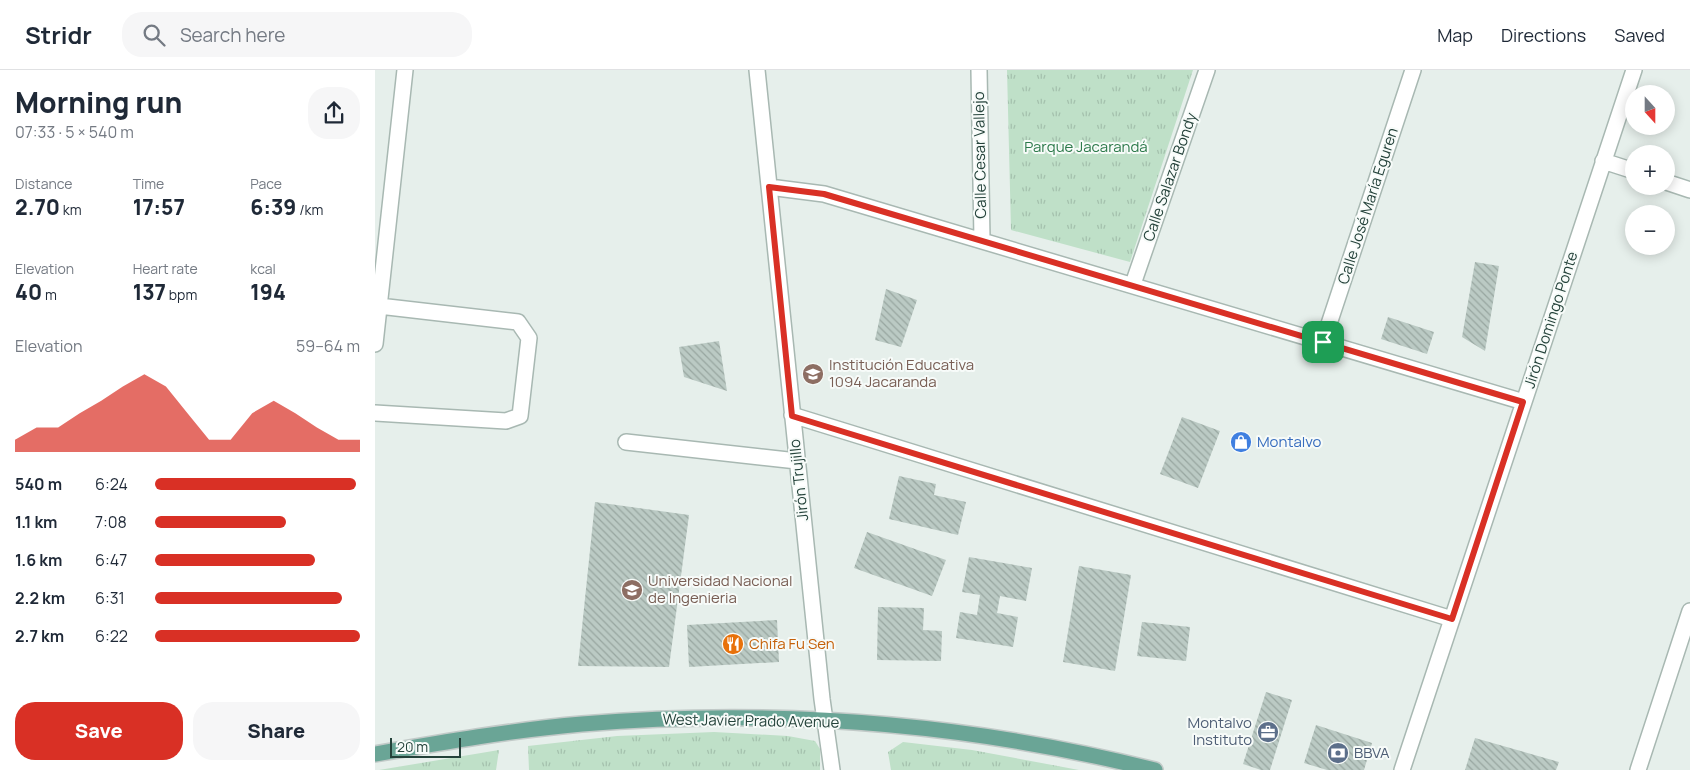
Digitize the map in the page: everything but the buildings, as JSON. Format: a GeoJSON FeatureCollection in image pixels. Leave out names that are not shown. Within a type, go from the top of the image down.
{"type":"FeatureCollection","features":[{"type":"Feature","properties":{"kind":"main road","name":"West Javier Prado Avenue"},"geometry":{"type":"LineString","coordinates":[[375,754],[461,739],[582,724],[739,717],[825,720],[987,735],[1086,753],[1155,770]]}},
{"type":"Feature","properties":{"kind":"street"},"geometry":{"type":"LineString","coordinates":[[375,344],[405,70]]}},
{"type":"Feature","properties":{"kind":"street","name":"Jirón Trujillo"},"geometry":{"type":"LineString","coordinates":[[757,70],[792,416],[832,770]]}},
{"type":"Feature","properties":{"kind":"street","name":"Calle Cesar Vallejo"},"geometry":{"type":"LineString","coordinates":[[979,70],[982,239]]}},
{"type":"Feature","properties":{"kind":"street","name":"Calle Salazar Bondy"},"geometry":{"type":"LineString","coordinates":[[1133,284],[1207,70]]}},
{"type":"Feature","properties":{"kind":"street","name":"Calle José María Eguren"},"geometry":{"type":"LineString","coordinates":[[1323,342],[1413,70]]}},
{"type":"Feature","properties":{"kind":"street","name":"Jirón Domingo Ponte"},"geometry":{"type":"LineString","coordinates":[[1402,770],[1634,70]]}},
{"type":"Feature","properties":{"kind":"street"},"geometry":{"type":"LineString","coordinates":[[1603,161],[1625,168]]}},
{"type":"Feature","properties":{"kind":"street"},"geometry":{"type":"LineString","coordinates":[[1675,185],[1690,190]]}},
{"type":"Feature","properties":{"kind":"street"},"geometry":{"type":"LineString","coordinates":[[769,187],[824,194],[982,239],[1523,402]]}},
{"type":"Feature","properties":{"kind":"street"},"geometry":{"type":"LineString","coordinates":[[375,413],[505,421],[514,419],[520,416],[529,338],[518,322],[379,306]]}},
{"type":"Feature","properties":{"kind":"street"},"geometry":{"type":"LineString","coordinates":[[792,416],[1452,619]]}},
{"type":"Feature","properties":{"kind":"street"},"geometry":{"type":"LineString","coordinates":[[626,442],[797,461]]}},
{"type":"Feature","properties":{"kind":"street"},"geometry":{"type":"LineString","coordinates":[[1638,770],[1690,611]]}},
{"type":"Feature","properties":{"kind":"green space","name":"Parque Jacarandá"},"geometry":{"type":"Polygon","coordinates":[[[1007,70],[1193,70],[1130,262],[1011,230],[1007,70]]]}},
{"type":"Feature","properties":{"kind":"green space"},"geometry":{"type":"Polygon","coordinates":[[[714,732],[788,736],[815,741],[820,749],[820,770],[529,770],[528,746],[617,736],[714,732]]]}},
{"type":"Feature","properties":{"kind":"green space"},"geometry":{"type":"Polygon","coordinates":[[[903,742],[972,750],[1079,770],[891,770],[888,752],[903,742]]]}},
{"type":"Feature","properties":{"kind":"green space"},"geometry":{"type":"Polygon","coordinates":[[[499,750],[496,770],[379,770],[499,750]]]}},
{"type":"Feature","properties":{"kind":"place","name":"Institución Educativa 1094 Jacaranda"},"geometry":{"type":"Point","coordinates":[813,374]}},
{"type":"Feature","properties":{"kind":"place","name":"Montalvo"},"geometry":{"type":"Point","coordinates":[1241,442]}},
{"type":"Feature","properties":{"kind":"place","name":"Universidad Nacional de Ingenieria"},"geometry":{"type":"Point","coordinates":[632,590]}},
{"type":"Feature","properties":{"kind":"place","name":"Chifa Fu Sen"},"geometry":{"type":"Point","coordinates":[733,644]}},
{"type":"Feature","properties":{"kind":"place","name":"Montalvo Instituto"},"geometry":{"type":"Point","coordinates":[1268,732]}},
{"type":"Feature","properties":{"kind":"place","name":"BBVA"},"geometry":{"type":"Point","coordinates":[1338,753]}},
{"type":"Feature","properties":{"kind":"route"},"geometry":{"type":"LineString","coordinates":[[769,187],[824,194],[982,239],[1323,342],[1523,402],[1452,619],[792,416],[769,187]]}}]}
